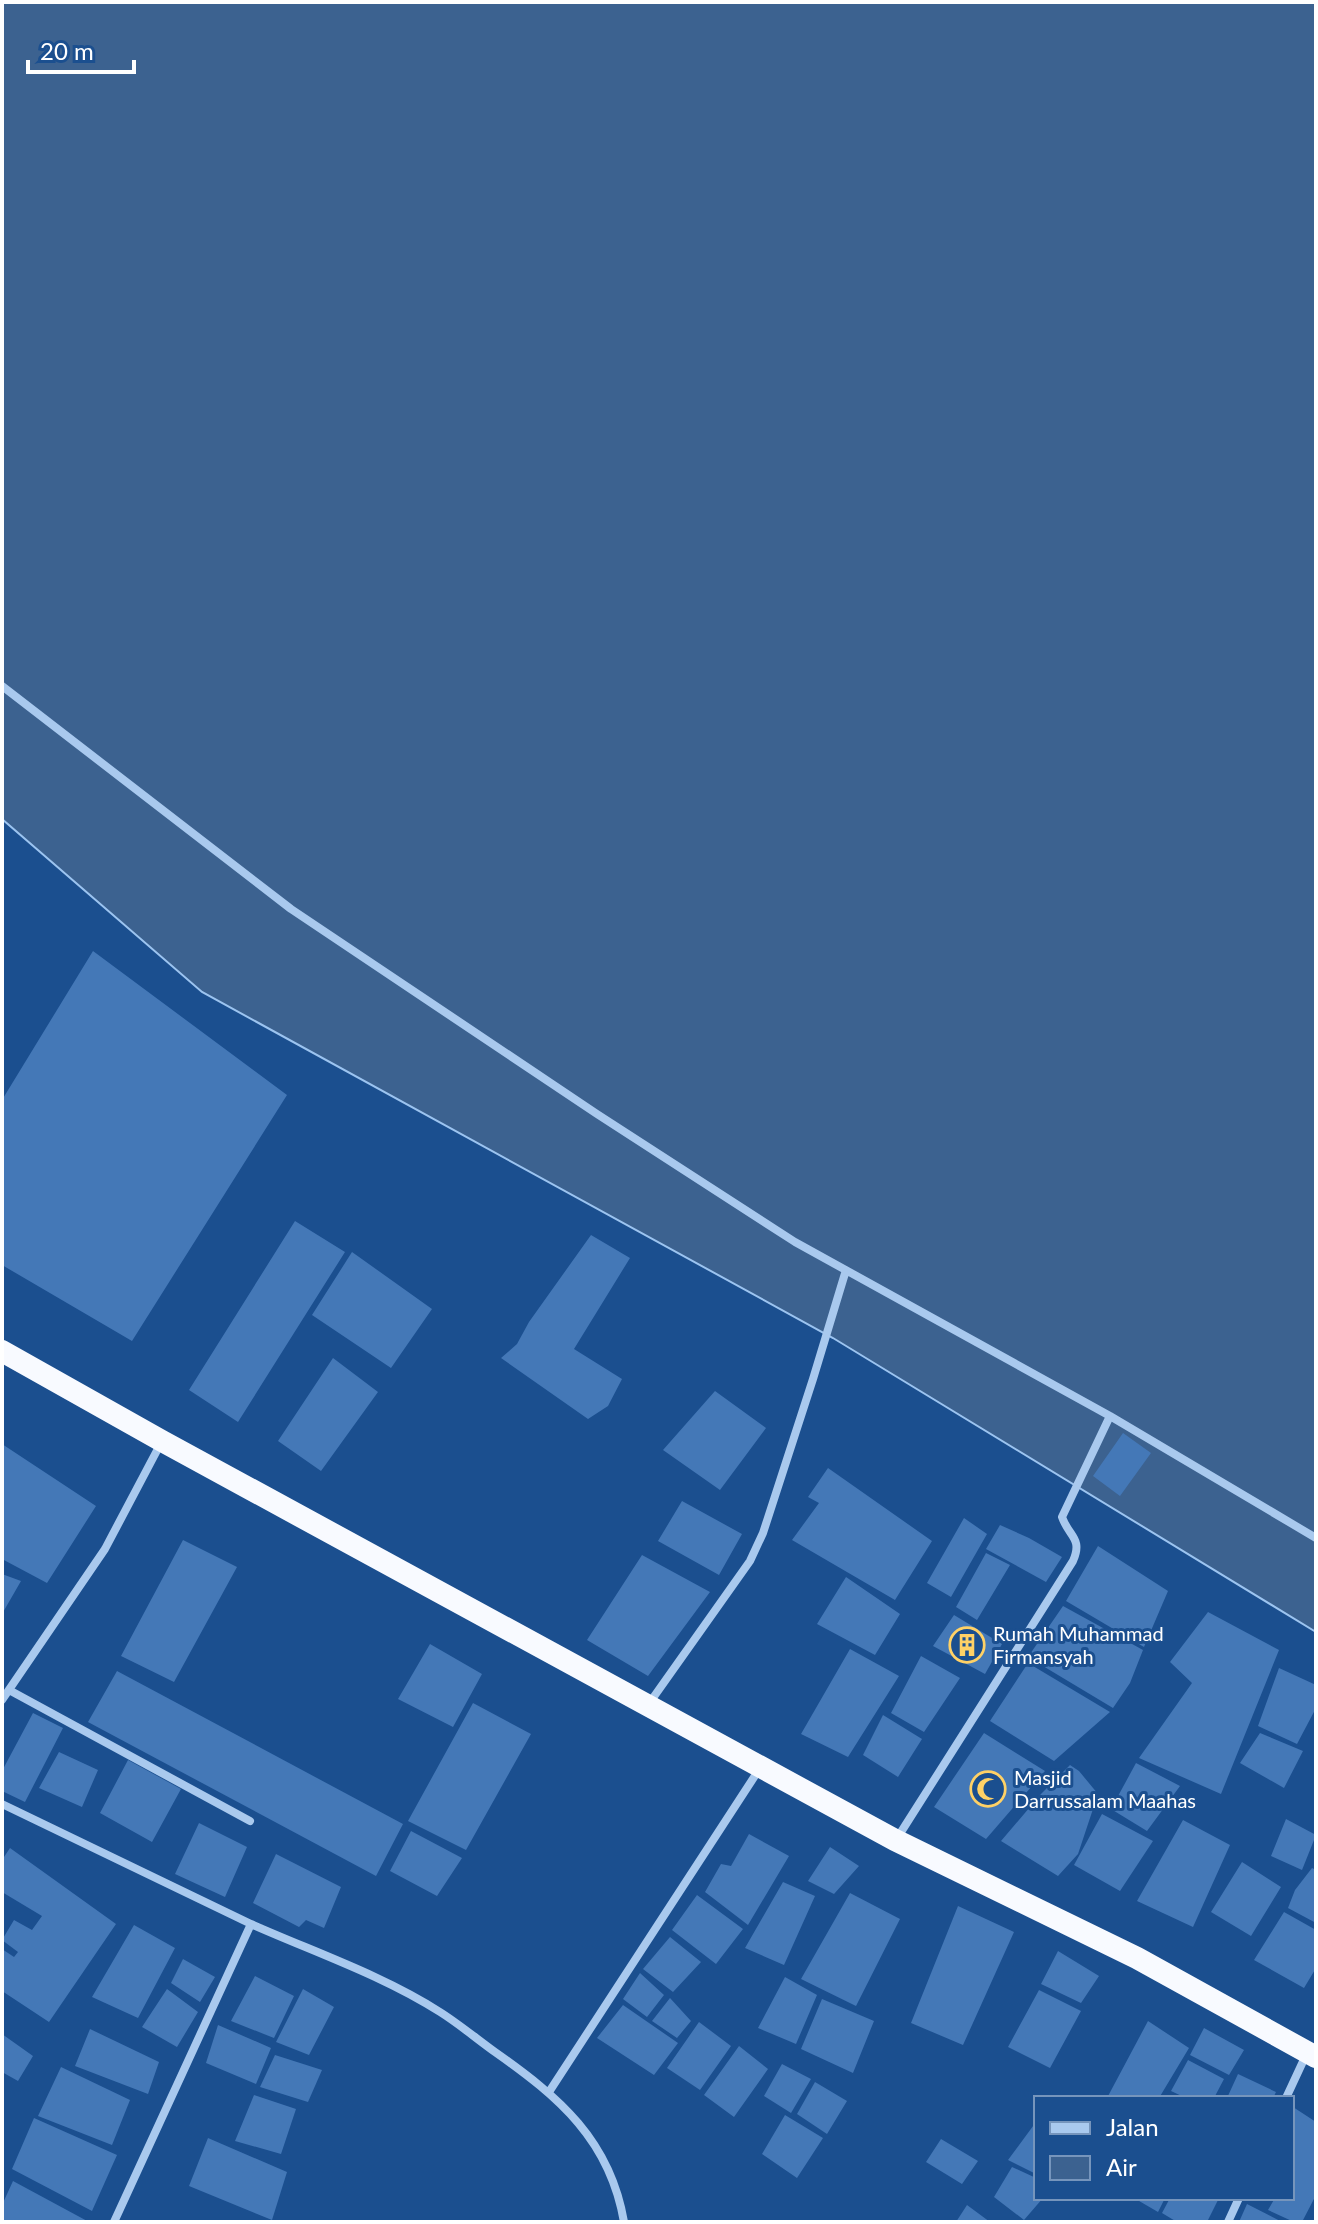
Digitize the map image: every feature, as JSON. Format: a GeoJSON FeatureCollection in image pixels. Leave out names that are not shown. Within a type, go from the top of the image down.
{"type":"FeatureCollection","features":[{"type":"Feature","properties":{"kind":"highway"},"geometry":{"type":"LineString","coordinates":[[2,1351],[895,1840],[1137,1958],[1312,2055]]}},
{"type":"Feature","properties":{"kind":"street"},"geometry":{"type":"LineString","coordinates":[[2,686],[291,909],[597,1114],[795,1242],[1110,1416],[1316,1538]]}},
{"type":"Feature","properties":{"kind":"street"},"geometry":{"type":"LineString","coordinates":[[648,1705],[750,1561],[763,1533],[846,1270]]}},
{"type":"Feature","properties":{"kind":"street"},"geometry":{"type":"LineString","coordinates":[[895,1840],[1073,1561],[1077,1550],[1076,1540],[1062,1517],[1110,1416]]}},
{"type":"Feature","properties":{"kind":"street"},"geometry":{"type":"LineString","coordinates":[[2,1700],[105,1549],[162,1441]]}},
{"type":"Feature","properties":{"kind":"street"},"geometry":{"type":"LineString","coordinates":[[9,1690],[250,1821]]}},
{"type":"Feature","properties":{"kind":"street"},"geometry":{"type":"LineString","coordinates":[[549,2092],[762,1766]]}},
{"type":"Feature","properties":{"kind":"street"},"geometry":{"type":"LineString","coordinates":[[2,1804],[251,1924],[394,1987],[439,2012],[549,2092],[578,2121],[603,2159],[624,2222]]}},
{"type":"Feature","properties":{"kind":"street"},"geometry":{"type":"LineString","coordinates":[[114,2222],[251,1924]]}},
{"type":"Feature","properties":{"kind":"street"},"geometry":{"type":"LineString","coordinates":[[1287,2096],[1312,2055]]}},
{"type":"Feature","properties":{"kind":"street"},"geometry":{"type":"LineString","coordinates":[[1228,2222],[1238,2200]]}},
{"type":"Feature","properties":{"kind":"water"},"geometry":{"type":"Polygon","coordinates":[[[2,2],[1316,2],[1316,1632],[833,1338],[202,992],[2,819],[2,2]]]}},
{"type":"Feature","properties":{"kind":"building"},"geometry":{"type":"Polygon","coordinates":[[[93,951],[287,1095],[132,1341],[2,1265],[2,1100],[93,951]]]}},
{"type":"Feature","properties":{"kind":"building"},"geometry":{"type":"Polygon","coordinates":[[[295,1221],[345,1252],[238,1422],[189,1390],[295,1221]]]}},
{"type":"Feature","properties":{"kind":"building"},"geometry":{"type":"Polygon","coordinates":[[[591,1235],[630,1258],[574,1349],[622,1379],[608,1406],[588,1419],[501,1358],[517,1344],[529,1322],[591,1235]]]}},
{"type":"Feature","properties":{"kind":"building"},"geometry":{"type":"Polygon","coordinates":[[[352,1252],[432,1309],[391,1368],[312,1315],[352,1252]]]}},
{"type":"Feature","properties":{"kind":"building"},"geometry":{"type":"Polygon","coordinates":[[[333,1358],[378,1392],[321,1471],[278,1441],[333,1358]]]}},
{"type":"Feature","properties":{"kind":"building"},"geometry":{"type":"Polygon","coordinates":[[[715,1391],[766,1428],[720,1490],[663,1450],[715,1391]]]}},
{"type":"Feature","properties":{"kind":"building"},"geometry":{"type":"Polygon","coordinates":[[[1123,1433],[1151,1453],[1120,1496],[1093,1476],[1123,1433]]]}},
{"type":"Feature","properties":{"kind":"building"},"geometry":{"type":"Polygon","coordinates":[[[2,1444],[96,1506],[47,1583],[2,1559],[2,1444]]]}},
{"type":"Feature","properties":{"kind":"building"},"geometry":{"type":"Polygon","coordinates":[[[828,1468],[932,1541],[895,1600],[792,1540],[819,1503],[808,1497],[828,1468]]]}},
{"type":"Feature","properties":{"kind":"building"},"geometry":{"type":"Polygon","coordinates":[[[682,1501],[742,1534],[719,1575],[658,1541],[682,1501]]]}},
{"type":"Feature","properties":{"kind":"building"},"geometry":{"type":"Polygon","coordinates":[[[964,1518],[987,1534],[951,1597],[927,1583],[964,1518]]]}},
{"type":"Feature","properties":{"kind":"building"},"geometry":{"type":"Polygon","coordinates":[[[1000,1525],[1062,1557],[1046,1582],[986,1549],[1000,1525]]]}},
{"type":"Feature","properties":{"kind":"building"},"geometry":{"type":"Polygon","coordinates":[[[183,1540],[237,1567],[174,1682],[121,1656],[183,1540]]]}},
{"type":"Feature","properties":{"kind":"building"},"geometry":{"type":"Polygon","coordinates":[[[1098,1546],[1168,1591],[1144,1647],[1066,1601],[1098,1546]]]}},
{"type":"Feature","properties":{"kind":"building"},"geometry":{"type":"Polygon","coordinates":[[[986,1553],[1010,1565],[977,1620],[956,1607],[986,1553]]]}},
{"type":"Feature","properties":{"kind":"building"},"geometry":{"type":"Polygon","coordinates":[[[642,1555],[710,1592],[648,1676],[587,1640],[642,1555]]]}},
{"type":"Feature","properties":{"kind":"building"},"geometry":{"type":"Polygon","coordinates":[[[2,1574],[21,1581],[2,1614],[2,1574]]]}},
{"type":"Feature","properties":{"kind":"building"},"geometry":{"type":"Polygon","coordinates":[[[846,1577],[900,1614],[875,1655],[817,1624],[846,1577]]]}},
{"type":"Feature","properties":{"kind":"building"},"geometry":{"type":"Polygon","coordinates":[[[1063,1606],[1143,1650],[1130,1683],[1113,1708],[1028,1657],[1063,1606]]]}},
{"type":"Feature","properties":{"kind":"building"},"geometry":{"type":"Polygon","coordinates":[[[1208,1612],[1279,1650],[1221,1794],[1139,1758],[1192,1683],[1170,1662],[1208,1612]]]}},
{"type":"Feature","properties":{"kind":"building","name":"Rumah Muhammad Firmansyah"},"geometry":{"type":"Polygon","coordinates":[[[954,1615],[1002,1644],[985,1674],[933,1646],[954,1615]]]}},
{"type":"Feature","properties":{"kind":"building"},"geometry":{"type":"Polygon","coordinates":[[[430,1644],[482,1674],[453,1727],[398,1699],[430,1644]]]}},
{"type":"Feature","properties":{"kind":"building"},"geometry":{"type":"Polygon","coordinates":[[[850,1649],[899,1676],[848,1757],[801,1734],[850,1649]]]}},
{"type":"Feature","properties":{"kind":"building"},"geometry":{"type":"Polygon","coordinates":[[[921,1656],[960,1678],[924,1732],[891,1713],[921,1656]]]}},
{"type":"Feature","properties":{"kind":"building"},"geometry":{"type":"Polygon","coordinates":[[[1028,1663],[1110,1712],[1054,1761],[990,1721],[1028,1663]]]}},
{"type":"Feature","properties":{"kind":"building"},"geometry":{"type":"Polygon","coordinates":[[[1279,1668],[1316,1685],[1316,1708],[1297,1744],[1258,1726],[1279,1668]]]}},
{"type":"Feature","properties":{"kind":"building"},"geometry":{"type":"Polygon","coordinates":[[[117,1671],[403,1824],[376,1876],[88,1722],[117,1671]]]}},
{"type":"Feature","properties":{"kind":"building"},"geometry":{"type":"Polygon","coordinates":[[[473,1703],[531,1734],[466,1850],[408,1821],[473,1703]]]}},
{"type":"Feature","properties":{"kind":"building"},"geometry":{"type":"Polygon","coordinates":[[[33,1713],[63,1728],[25,1802],[2,1791],[2,1771],[33,1713]]]}},
{"type":"Feature","properties":{"kind":"building"},"geometry":{"type":"Polygon","coordinates":[[[883,1715],[922,1739],[898,1777],[863,1755],[883,1715]]]}},
{"type":"Feature","properties":{"kind":"building","name":"Masjid Darrussalam Maahas"},"geometry":{"type":"Polygon","coordinates":[[[984,1733],[1045,1771],[986,1839],[934,1807],[984,1733]]]}},
{"type":"Feature","properties":{"kind":"building"},"geometry":{"type":"Polygon","coordinates":[[[1260,1733],[1303,1751],[1284,1788],[1240,1763],[1260,1733]]]}},
{"type":"Feature","properties":{"kind":"building"},"geometry":{"type":"Polygon","coordinates":[[[59,1752],[98,1770],[82,1807],[39,1788],[59,1752]]]}},
{"type":"Feature","properties":{"kind":"building"},"geometry":{"type":"Polygon","coordinates":[[[128,1760],[181,1789],[152,1842],[100,1813],[128,1760]]]}},
{"type":"Feature","properties":{"kind":"building"},"geometry":{"type":"Polygon","coordinates":[[[1136,1763],[1180,1786],[1147,1831],[1111,1809],[1136,1763]]]}},
{"type":"Feature","properties":{"kind":"building"},"geometry":{"type":"Polygon","coordinates":[[[1070,1765],[1098,1794],[1078,1854],[1058,1876],[1001,1841],[1070,1765]]]}},
{"type":"Feature","properties":{"kind":"building"},"geometry":{"type":"Polygon","coordinates":[[[1102,1814],[1153,1841],[1120,1891],[1074,1865],[1102,1814]]]}},
{"type":"Feature","properties":{"kind":"building"},"geometry":{"type":"Polygon","coordinates":[[[1286,1819],[1316,1835],[1302,1870],[1271,1856],[1286,1819]]]}},
{"type":"Feature","properties":{"kind":"building"},"geometry":{"type":"Polygon","coordinates":[[[1183,1820],[1230,1845],[1193,1927],[1137,1901],[1183,1820]]]}},
{"type":"Feature","properties":{"kind":"building"},"geometry":{"type":"Polygon","coordinates":[[[199,1823],[247,1847],[225,1897],[175,1874],[199,1823]]]}},
{"type":"Feature","properties":{"kind":"building"},"geometry":{"type":"Polygon","coordinates":[[[411,1831],[462,1858],[437,1896],[390,1871],[411,1831]]]}},
{"type":"Feature","properties":{"kind":"building"},"geometry":{"type":"Polygon","coordinates":[[[749,1834],[789,1856],[748,1925],[705,1892],[721,1864],[731,1866],[749,1834]]]}},
{"type":"Feature","properties":{"kind":"building"},"geometry":{"type":"Polygon","coordinates":[[[830,1847],[859,1866],[834,1894],[808,1881],[830,1847]]]}},
{"type":"Feature","properties":{"kind":"building"},"geometry":{"type":"Polygon","coordinates":[[[10,1848],[116,1924],[49,2022],[2,1991],[2,1949],[14,1957],[18,1952],[2,1940],[14,1920],[32,1930],[42,1916],[2,1892],[2,1860],[10,1848]]]}},
{"type":"Feature","properties":{"kind":"building"},"geometry":{"type":"Polygon","coordinates":[[[276,1854],[341,1887],[324,1928],[306,1920],[299,1927],[253,1903],[276,1854]]]}},
{"type":"Feature","properties":{"kind":"building"},"geometry":{"type":"Polygon","coordinates":[[[1242,1862],[1281,1887],[1251,1936],[1211,1912],[1242,1862]]]}},
{"type":"Feature","properties":{"kind":"building"},"geometry":{"type":"Polygon","coordinates":[[[1312,1868],[1316,1870],[1316,1923],[1288,1908],[1295,1890],[1312,1868]]]}},
{"type":"Feature","properties":{"kind":"building"},"geometry":{"type":"Polygon","coordinates":[[[783,1882],[815,1896],[784,1965],[745,1948],[783,1882]]]}},
{"type":"Feature","properties":{"kind":"building"},"geometry":{"type":"Polygon","coordinates":[[[850,1893],[900,1919],[856,2006],[801,1979],[850,1893]]]}},
{"type":"Feature","properties":{"kind":"building"},"geometry":{"type":"Polygon","coordinates":[[[697,1895],[743,1929],[716,1964],[672,1930],[697,1895]]]}},
{"type":"Feature","properties":{"kind":"building"},"geometry":{"type":"Polygon","coordinates":[[[958,1906],[1014,1932],[963,2045],[911,2023],[958,1906]]]}},
{"type":"Feature","properties":{"kind":"building"},"geometry":{"type":"Polygon","coordinates":[[[1284,1912],[1316,1930],[1316,1968],[1304,1988],[1254,1960],[1284,1912]]]}},
{"type":"Feature","properties":{"kind":"building"},"geometry":{"type":"Polygon","coordinates":[[[134,1925],[175,1948],[138,2018],[92,1997],[134,1925]]]}},
{"type":"Feature","properties":{"kind":"building"},"geometry":{"type":"Polygon","coordinates":[[[670,1937],[701,1962],[673,1992],[643,1969],[670,1937]]]}},
{"type":"Feature","properties":{"kind":"building"},"geometry":{"type":"Polygon","coordinates":[[[1058,1951],[1099,1976],[1081,2003],[1041,1984],[1058,1951]]]}},
{"type":"Feature","properties":{"kind":"building"},"geometry":{"type":"Polygon","coordinates":[[[183,1959],[215,1977],[200,2002],[171,1983],[183,1959]]]}},
{"type":"Feature","properties":{"kind":"building"},"geometry":{"type":"Polygon","coordinates":[[[640,1973],[664,1995],[647,2017],[623,1999],[640,1973]]]}},
{"type":"Feature","properties":{"kind":"building"},"geometry":{"type":"Polygon","coordinates":[[[255,1976],[294,1996],[274,2038],[231,2021],[255,1976]]]}},
{"type":"Feature","properties":{"kind":"building"},"geometry":{"type":"Polygon","coordinates":[[[785,1977],[817,1995],[796,2044],[758,2028],[785,1977]]]}},
{"type":"Feature","properties":{"kind":"building"},"geometry":{"type":"Polygon","coordinates":[[[167,1989],[198,2012],[177,2047],[142,2027],[167,1989]]]}},
{"type":"Feature","properties":{"kind":"building"},"geometry":{"type":"Polygon","coordinates":[[[303,1989],[334,2007],[309,2055],[276,2042],[303,1989]]]}},
{"type":"Feature","properties":{"kind":"building"},"geometry":{"type":"Polygon","coordinates":[[[1039,1990],[1081,2011],[1050,2068],[1008,2047],[1039,1990]]]}},
{"type":"Feature","properties":{"kind":"building"},"geometry":{"type":"Polygon","coordinates":[[[670,1998],[691,2021],[677,2038],[652,2021],[670,1998]]]}},
{"type":"Feature","properties":{"kind":"building"},"geometry":{"type":"Polygon","coordinates":[[[822,1999],[874,2021],[853,2073],[801,2049],[822,1999]]]}},
{"type":"Feature","properties":{"kind":"building"},"geometry":{"type":"Polygon","coordinates":[[[623,2005],[678,2043],[654,2075],[597,2038],[623,2005]]]}},
{"type":"Feature","properties":{"kind":"building"},"geometry":{"type":"Polygon","coordinates":[[[1148,2021],[1189,2048],[1160,2096],[1108,2096],[1148,2021]]]}},
{"type":"Feature","properties":{"kind":"building"},"geometry":{"type":"Polygon","coordinates":[[[699,2022],[731,2046],[700,2090],[667,2068],[699,2022]]]}},
{"type":"Feature","properties":{"kind":"building"},"geometry":{"type":"Polygon","coordinates":[[[218,2025],[271,2048],[256,2084],[206,2063],[218,2025]]]}},
{"type":"Feature","properties":{"kind":"building"},"geometry":{"type":"Polygon","coordinates":[[[1204,2028],[1244,2050],[1229,2075],[1190,2055],[1204,2028]]]}},
{"type":"Feature","properties":{"kind":"building"},"geometry":{"type":"Polygon","coordinates":[[[90,2029],[159,2062],[148,2094],[75,2066],[90,2029]]]}},
{"type":"Feature","properties":{"kind":"building"},"geometry":{"type":"Polygon","coordinates":[[[2,2034],[33,2056],[18,2081],[2,2072],[2,2034]]]}},
{"type":"Feature","properties":{"kind":"building"},"geometry":{"type":"Polygon","coordinates":[[[739,2046],[768,2069],[734,2117],[704,2095],[739,2046]]]}},
{"type":"Feature","properties":{"kind":"building"},"geometry":{"type":"Polygon","coordinates":[[[275,2055],[322,2070],[308,2102],[260,2087],[275,2055]]]}},
{"type":"Feature","properties":{"kind":"building"},"geometry":{"type":"Polygon","coordinates":[[[1188,2060],[1224,2079],[1215,2096],[1182,2096],[1171,2091],[1188,2060]]]}},
{"type":"Feature","properties":{"kind":"building"},"geometry":{"type":"Polygon","coordinates":[[[782,2064],[811,2079],[791,2113],[764,2096],[782,2064]]]}},
{"type":"Feature","properties":{"kind":"building"},"geometry":{"type":"Polygon","coordinates":[[[61,2067],[130,2100],[112,2145],[38,2116],[61,2067]]]}},
{"type":"Feature","properties":{"kind":"building"},"geometry":{"type":"Polygon","coordinates":[[[1238,2074],[1276,2092],[1274,2096],[1228,2096],[1238,2074]]]}},
{"type":"Feature","properties":{"kind":"building"},"geometry":{"type":"Polygon","coordinates":[[[815,2082],[847,2101],[827,2134],[797,2114],[815,2082]]]}},
{"type":"Feature","properties":{"kind":"building"},"geometry":{"type":"Polygon","coordinates":[[[254,2095],[296,2109],[281,2154],[235,2141],[254,2095]]]}},
{"type":"Feature","properties":{"kind":"building"},"geometry":{"type":"Polygon","coordinates":[[[1294,2108],[1316,2122],[1316,2195],[1302,2222],[1294,2222],[1268,2210],[1274,2200],[1294,2200],[1294,2108]]]}},
{"type":"Feature","properties":{"kind":"building"},"geometry":{"type":"Polygon","coordinates":[[[785,2115],[823,2138],[797,2178],[762,2154],[785,2115]]]}},
{"type":"Feature","properties":{"kind":"building"},"geometry":{"type":"Polygon","coordinates":[[[34,2118],[117,2155],[92,2211],[12,2169],[34,2118]]]}},
{"type":"Feature","properties":{"kind":"building"},"geometry":{"type":"Polygon","coordinates":[[[1034,2125],[1034,2173],[1008,2160],[1034,2125]]]}},
{"type":"Feature","properties":{"kind":"building"},"geometry":{"type":"Polygon","coordinates":[[[208,2138],[287,2172],[272,2220],[189,2186],[208,2138]]]}},
{"type":"Feature","properties":{"kind":"building"},"geometry":{"type":"Polygon","coordinates":[[[941,2139],[978,2161],[962,2184],[926,2162],[941,2139]]]}},
{"type":"Feature","properties":{"kind":"building"},"geometry":{"type":"Polygon","coordinates":[[[1012,2167],[1034,2177],[1034,2200],[1041,2200],[1024,2220],[994,2197],[1012,2167]]]}},
{"type":"Feature","properties":{"kind":"building"},"geometry":{"type":"Polygon","coordinates":[[[13,2181],[89,2222],[2,2222],[2,2205],[13,2181]]]}},
{"type":"Feature","properties":{"kind":"building"},"geometry":{"type":"Polygon","coordinates":[[[1137,2200],[1164,2200],[1158,2212],[1137,2200]]]}},
{"type":"Feature","properties":{"kind":"building"},"geometry":{"type":"Polygon","coordinates":[[[1169,2200],[1218,2200],[1207,2222],[1177,2222],[1162,2213],[1169,2200]]]}},
{"type":"Feature","properties":{"kind":"building"},"geometry":{"type":"Polygon","coordinates":[[[1247,2204],[1282,2222],[1239,2222],[1247,2204]]]}},
{"type":"Feature","properties":{"kind":"building"},"geometry":{"type":"Polygon","coordinates":[[[967,2205],[990,2222],[956,2222],[967,2205]]]}},
{"type":"Feature","properties":{"kind":"place","name":"Rumah Muhammad Firmansyah"},"geometry":{"type":"Point","coordinates":[967,1645]}},
{"type":"Feature","properties":{"kind":"place","name":"Masjid Darrussalam Maahas"},"geometry":{"type":"Point","coordinates":[988,1789]}}]}
